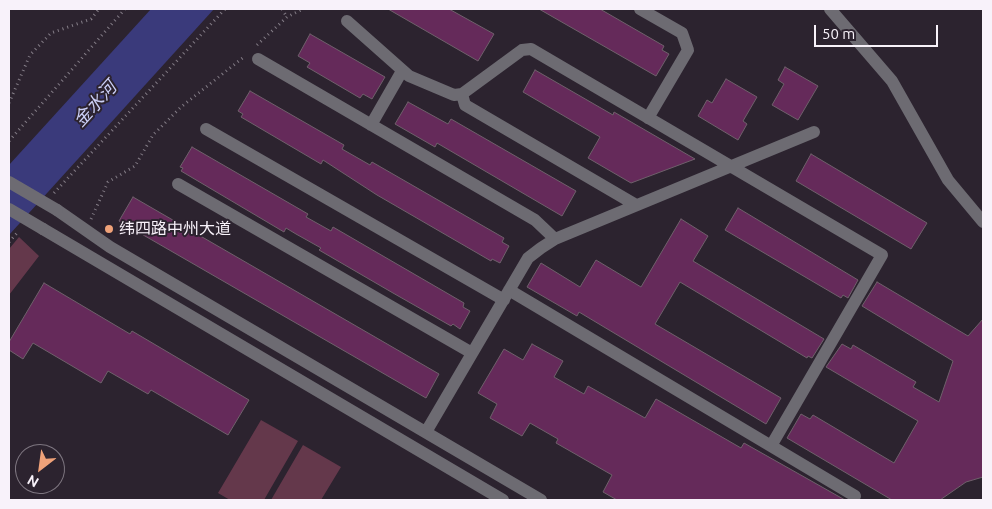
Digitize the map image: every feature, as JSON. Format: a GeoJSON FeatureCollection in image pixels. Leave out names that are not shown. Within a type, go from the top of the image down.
{"type":"FeatureCollection","features":[{"type":"Feature","properties":{"kind":"street"},"geometry":{"type":"LineString","coordinates":[[640,9],[682,33],[688,50],[648,118]]}},
{"type":"Feature","properties":{"kind":"street"},"geometry":{"type":"LineString","coordinates":[[830,9],[892,81],[948,180],[983,222]]}},
{"type":"Feature","properties":{"kind":"street"},"geometry":{"type":"LineString","coordinates":[[347,21],[402,71],[443,93],[454,96],[462,94],[522,50],[531,48],[882,255],[771,446]]}},
{"type":"Feature","properties":{"kind":"street"},"geometry":{"type":"LineString","coordinates":[[258,59],[535,220],[555,239]]}},
{"type":"Feature","properties":{"kind":"street"},"geometry":{"type":"LineString","coordinates":[[371,125],[402,71]]}},
{"type":"Feature","properties":{"kind":"street"},"geometry":{"type":"LineString","coordinates":[[462,94],[465,105],[636,206]]}},
{"type":"Feature","properties":{"kind":"street"},"geometry":{"type":"LineString","coordinates":[[206,129],[506,295],[855,496]]}},
{"type":"Feature","properties":{"kind":"street"},"geometry":{"type":"LineString","coordinates":[[426,432],[528,258],[555,239],[814,132]]}},
{"type":"Feature","properties":{"kind":"street"},"geometry":{"type":"LineString","coordinates":[[9,182],[58,210],[110,247],[541,500]]}},
{"type":"Feature","properties":{"kind":"street"},"geometry":{"type":"LineString","coordinates":[[178,184],[472,353]]}},
{"type":"Feature","properties":{"kind":"street"},"geometry":{"type":"LineString","coordinates":[[9,209],[503,500]]}},
{"type":"Feature","properties":{"kind":"path"},"geometry":{"type":"LineString","coordinates":[[9,103],[30,56],[51,33],[92,19],[99,9]]}},
{"type":"Feature","properties":{"kind":"path"},"geometry":{"type":"LineString","coordinates":[[9,142],[125,9]]}},
{"type":"Feature","properties":{"kind":"path"},"geometry":{"type":"LineString","coordinates":[[49,198],[225,9]]}},
{"type":"Feature","properties":{"kind":"path"},"geometry":{"type":"LineString","coordinates":[[282,9],[287,17]]}},
{"type":"Feature","properties":{"kind":"path"},"geometry":{"type":"LineString","coordinates":[[86,230],[108,182],[135,166],[153,135],[181,107],[237,63],[287,17],[303,9]]}},
{"type":"Feature","properties":{"kind":"path"},"geometry":{"type":"LineString","coordinates":[[9,242],[22,228]]}},
{"type":"Feature","properties":{"kind":"shaded area"},"geometry":{"type":"Polygon","coordinates":[[[19,237],[39,256],[9,295],[9,249],[19,237]]]}},
{"type":"Feature","properties":{"kind":"shaded area"},"geometry":{"type":"Polygon","coordinates":[[[261,420],[298,441],[264,500],[230,500],[218,493],[261,420]]]}},
{"type":"Feature","properties":{"kind":"shaded area"},"geometry":{"type":"Polygon","coordinates":[[[303,445],[341,467],[321,500],[271,500],[303,445]]]}},
{"type":"Feature","properties":{"kind":"water","name":"金水河"},"geometry":{"type":"Polygon","coordinates":[[[151,9],[214,9],[9,235],[9,165],[151,9]]]}},
{"type":"Feature","properties":{"kind":"building"},"geometry":{"type":"Polygon","coordinates":[[[388,9],[449,9],[494,34],[478,61],[388,9]]]}},
{"type":"Feature","properties":{"kind":"building"},"geometry":{"type":"Polygon","coordinates":[[[539,9],[600,9],[664,46],[662,50],[669,54],[656,76],[539,9]]]}},
{"type":"Feature","properties":{"kind":"building"},"geometry":{"type":"Polygon","coordinates":[[[310,34],[385,77],[372,99],[363,94],[360,98],[307,67],[310,63],[298,56],[310,34]]]}},
{"type":"Feature","properties":{"kind":"building"},"geometry":{"type":"Polygon","coordinates":[[[785,67],[818,86],[798,120],[772,105],[784,84],[778,80],[785,67]]]}},
{"type":"Feature","properties":{"kind":"building"},"geometry":{"type":"Polygon","coordinates":[[[535,70],[613,115],[614,112],[695,159],[631,183],[588,158],[600,137],[523,92],[535,70]]]}},
{"type":"Feature","properties":{"kind":"building"},"geometry":{"type":"Polygon","coordinates":[[[726,79],[757,97],[743,121],[747,124],[738,140],[698,116],[707,100],[712,103],[726,79]]]}},
{"type":"Feature","properties":{"kind":"building"},"geometry":{"type":"Polygon","coordinates":[[[250,91],[344,145],[342,149],[370,165],[372,162],[504,238],[502,242],[509,246],[500,263],[492,259],[491,261],[377,195],[323,160],[321,164],[241,117],[243,114],[238,111],[250,91]]]}},
{"type":"Feature","properties":{"kind":"building"},"geometry":{"type":"Polygon","coordinates":[[[408,102],[448,124],[451,119],[576,191],[562,216],[437,143],[435,147],[395,124],[408,102]]]}},
{"type":"Feature","properties":{"kind":"building"},"geometry":{"type":"Polygon","coordinates":[[[192,147],[308,214],[306,217],[331,231],[333,227],[464,303],[463,307],[470,311],[460,329],[453,324],[451,326],[393,293],[319,250],[321,248],[286,228],[284,232],[181,171],[183,168],[180,167],[192,147]]]}},
{"type":"Feature","properties":{"kind":"building"},"geometry":{"type":"Polygon","coordinates":[[[811,154],[927,223],[911,249],[796,181],[811,154]]]}},
{"type":"Feature","properties":{"kind":"building"},"geometry":{"type":"Polygon","coordinates":[[[133,197],[439,374],[426,398],[119,221],[133,197]]]}},
{"type":"Feature","properties":{"kind":"building"},"geometry":{"type":"Polygon","coordinates":[[[738,208],[858,280],[848,298],[843,295],[841,298],[725,230],[738,208]]]}},
{"type":"Feature","properties":{"kind":"building"},"geometry":{"type":"Polygon","coordinates":[[[681,219],[708,236],[693,261],[824,339],[812,358],[808,356],[807,358],[680,282],[655,324],[781,398],[766,424],[579,312],[577,316],[527,287],[541,263],[580,287],[596,260],[641,287],[681,219]]]}},
{"type":"Feature","properties":{"kind":"building"},"geometry":{"type":"Polygon","coordinates":[[[877,282],[968,336],[983,319],[983,477],[966,482],[940,500],[892,500],[787,438],[801,414],[810,419],[813,415],[894,463],[918,421],[826,367],[842,344],[851,349],[853,345],[916,382],[913,387],[939,402],[953,361],[862,306],[877,282]]]}},
{"type":"Feature","properties":{"kind":"building"},"geometry":{"type":"Polygon","coordinates":[[[44,283],[130,334],[132,331],[249,400],[228,435],[151,390],[148,394],[108,371],[101,383],[33,343],[23,359],[9,350],[9,342],[44,283]]]}},
{"type":"Feature","properties":{"kind":"building"},"geometry":{"type":"Polygon","coordinates":[[[532,344],[563,361],[554,377],[584,394],[588,386],[645,418],[656,399],[741,448],[744,443],[845,500],[617,500],[603,492],[612,475],[556,443],[558,439],[530,423],[522,436],[490,418],[497,404],[478,393],[504,349],[523,360],[532,344]]]}},
{"type":"Feature","properties":{"kind":"place","name":"纬四路中州大道"},"geometry":{"type":"Point","coordinates":[109,229]}}]}
